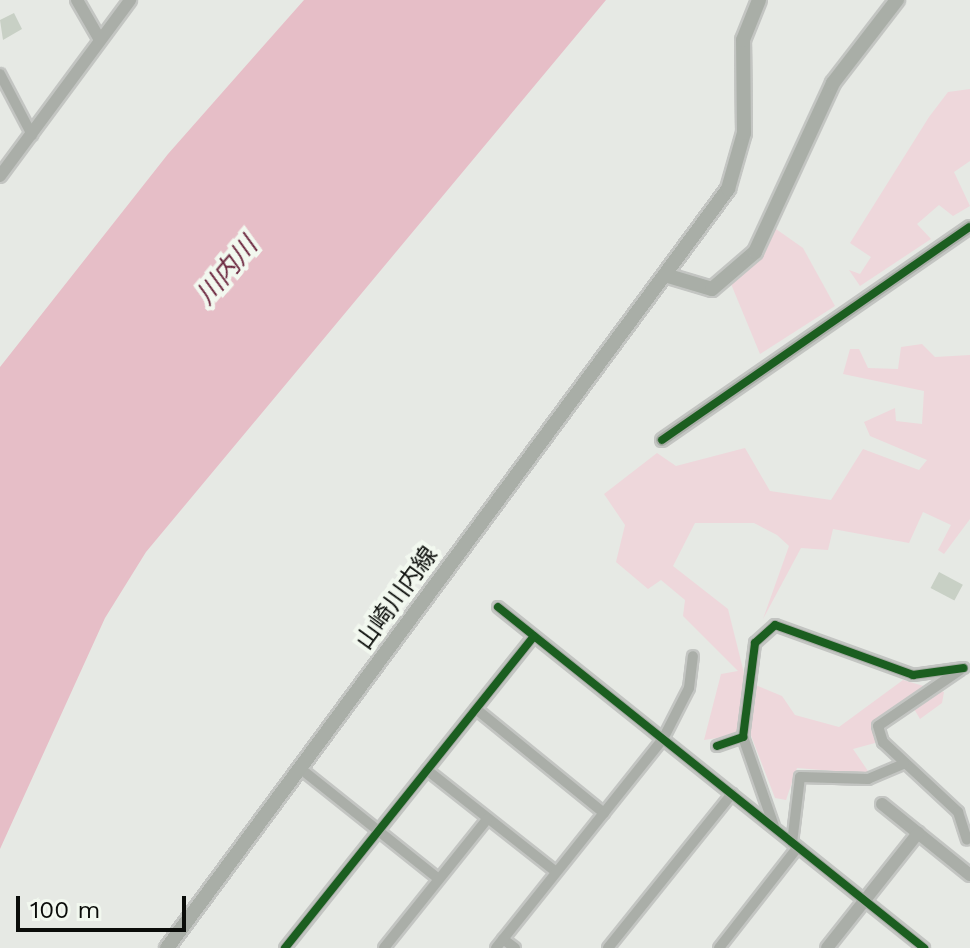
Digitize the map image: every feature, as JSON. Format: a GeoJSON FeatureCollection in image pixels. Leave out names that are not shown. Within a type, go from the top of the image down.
{"type":"FeatureCollection","features":[{"type":"Feature","properties":{"kind":"main road","name":"山崎川内線"},"geometry":{"type":"LineString","coordinates":[[167,948],[301,769],[542,431],[665,275],[738,169],[743,40],[759,0]]}},
{"type":"Feature","properties":{"kind":"main road"},"geometry":{"type":"LineString","coordinates":[[665,275],[712,289],[755,252],[833,83],[897,0]]}},
{"type":"Feature","properties":{"kind":"street"},"geometry":{"type":"LineString","coordinates":[[77,0],[100,40]]}},
{"type":"Feature","properties":{"kind":"street"},"geometry":{"type":"LineString","coordinates":[[0,176],[130,0]]}},
{"type":"Feature","properties":{"kind":"street"},"geometry":{"type":"LineString","coordinates":[[0,74],[32,135]]}},
{"type":"Feature","properties":{"kind":"street"},"geometry":{"type":"LineString","coordinates":[[662,440],[970,227]]}},
{"type":"Feature","properties":{"kind":"street"},"geometry":{"type":"LineString","coordinates":[[498,607],[924,948]]}},
{"type":"Feature","properties":{"kind":"street"},"geometry":{"type":"LineString","coordinates":[[774,828],[743,737],[755,643],[775,625],[913,675],[967,668]]}},
{"type":"Feature","properties":{"kind":"street"},"geometry":{"type":"LineString","coordinates":[[285,948],[534,636]]}},
{"type":"Feature","properties":{"kind":"street"},"geometry":{"type":"LineString","coordinates":[[515,948],[500,943],[663,739],[689,688],[693,656]]}},
{"type":"Feature","properties":{"kind":"street"},"geometry":{"type":"LineString","coordinates":[[967,668],[878,726],[904,764],[958,812],[967,840]]}},
{"type":"Feature","properties":{"kind":"street"},"geometry":{"type":"LineString","coordinates":[[476,709],[604,813]]}},
{"type":"Feature","properties":{"kind":"street"},"geometry":{"type":"LineString","coordinates":[[717,746],[743,737]]}},
{"type":"Feature","properties":{"kind":"street"},"geometry":{"type":"LineString","coordinates":[[719,948],[795,845],[800,777],[868,779],[904,764]]}},
{"type":"Feature","properties":{"kind":"street"},"geometry":{"type":"LineString","coordinates":[[301,769],[439,879]]}},
{"type":"Feature","properties":{"kind":"street"},"geometry":{"type":"LineString","coordinates":[[427,770],[556,872]]}},
{"type":"Feature","properties":{"kind":"street"},"geometry":{"type":"LineString","coordinates":[[608,948],[732,794]]}},
{"type":"Feature","properties":{"kind":"street"},"geometry":{"type":"LineString","coordinates":[[882,804],[970,875]]}},
{"type":"Feature","properties":{"kind":"street"},"geometry":{"type":"LineString","coordinates":[[384,948],[488,818]]}},
{"type":"Feature","properties":{"kind":"street"},"geometry":{"type":"LineString","coordinates":[[827,948],[918,833]]}},
{"type":"Feature","properties":{"kind":"shaded area"},"geometry":{"type":"Polygon","coordinates":[[[970,89],[970,161],[954,172],[970,206],[953,216],[939,205],[917,224],[931,239],[860,286],[849,270],[860,274],[871,257],[850,243],[948,92],[970,89]]]}},
{"type":"Feature","properties":{"kind":"shaded area"},"geometry":{"type":"Polygon","coordinates":[[[776,229],[803,248],[835,306],[760,354],[731,284],[776,229]]]}},
{"type":"Feature","properties":{"kind":"shaded area"},"geometry":{"type":"Polygon","coordinates":[[[922,344],[935,357],[970,355],[970,519],[944,554],[938,550],[951,525],[923,512],[909,543],[833,529],[828,550],[801,548],[763,619],[789,546],[777,535],[754,523],[695,523],[673,566],[728,609],[746,681],[782,696],[795,715],[839,727],[903,680],[944,692],[942,703],[920,719],[910,702],[876,719],[875,743],[853,749],[870,774],[797,768],[786,800],[775,798],[750,733],[704,740],[721,674],[738,671],[683,616],[685,600],[661,580],[648,589],[616,562],[625,525],[604,494],[657,453],[676,466],[745,448],[770,491],[831,500],[863,449],[919,470],[927,460],[870,436],[864,422],[895,408],[896,421],[922,424],[924,391],[843,374],[850,349],[859,349],[868,368],[898,369],[901,347],[922,344]]]}},
{"type":"Feature","properties":{"kind":"water","name":"川内川"},"geometry":{"type":"Polygon","coordinates":[[[304,0],[606,0],[146,552],[105,618],[0,849],[0,367],[168,154],[304,0]]]}},
{"type":"Feature","properties":{"kind":"building"},"geometry":{"type":"Polygon","coordinates":[[[14,13],[22,29],[3,40],[0,20],[14,13]]]}},
{"type":"Feature","properties":{"kind":"building"},"geometry":{"type":"Polygon","coordinates":[[[939,572],[963,585],[954,601],[931,588],[939,572]]]}},
{"type":"Feature","properties":{"kind":"cycle path"},"geometry":{"type":"LineString","coordinates":[[662,440],[970,227]]}},
{"type":"Feature","properties":{"kind":"cycle path"},"geometry":{"type":"LineString","coordinates":[[498,607],[924,948]]}},
{"type":"Feature","properties":{"kind":"cycle path"},"geometry":{"type":"LineString","coordinates":[[717,746],[743,737],[755,643],[775,625],[913,675],[964,668]]}},
{"type":"Feature","properties":{"kind":"cycle path"},"geometry":{"type":"LineString","coordinates":[[285,948],[534,636]]}}]}
